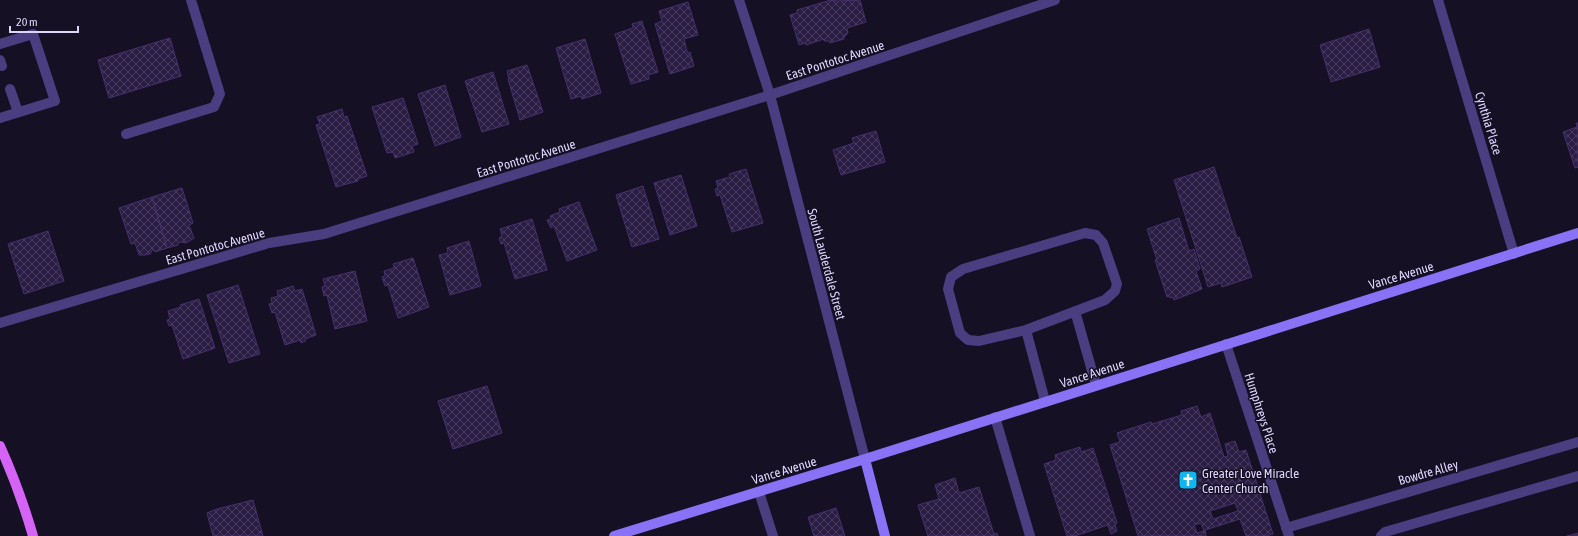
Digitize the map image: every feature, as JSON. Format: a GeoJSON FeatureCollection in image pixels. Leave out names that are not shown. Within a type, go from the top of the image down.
{"type":"FeatureCollection","features":[{"type":"Feature","properties":{"kind":"main road"},"geometry":{"type":"LineString","coordinates":[[0,446],[10,468],[28,517],[33,536]]}},
{"type":"Feature","properties":{"kind":"street"},"geometry":{"type":"LineString","coordinates":[[126,134],[214,107],[220,94],[191,0]]}},
{"type":"Feature","properties":{"kind":"street","name":"South Lauderdale Street"},"geometry":{"type":"LineString","coordinates":[[739,0],[770,95],[885,536]]}},
{"type":"Feature","properties":{"kind":"street","name":"East Pontotoc Avenue"},"geometry":{"type":"LineString","coordinates":[[0,323],[269,243],[324,234],[770,95],[1055,0]]}},
{"type":"Feature","properties":{"kind":"street","name":"Cynthia Place"},"geometry":{"type":"LineString","coordinates":[[1438,0],[1514,254]]}},
{"type":"Feature","properties":{"kind":"street"},"geometry":{"type":"LineString","coordinates":[[0,118],[55,101],[34,34],[1,42]]}},
{"type":"Feature","properties":{"kind":"street"},"geometry":{"type":"LineString","coordinates":[[10,89],[18,112]]}},
{"type":"Feature","properties":{"kind":"street"},"geometry":{"type":"LineString","coordinates":[[1085,232],[1096,235],[1103,243],[1117,284],[1115,290],[1105,300],[1026,330],[979,342],[968,340],[960,333],[948,288],[951,276],[963,269],[1085,232]]}},
{"type":"Feature","properties":{"kind":"street","name":"Vance Avenue"},"geometry":{"type":"LineString","coordinates":[[614,536],[864,459],[1578,233]]}},
{"type":"Feature","properties":{"kind":"street"},"geometry":{"type":"LineString","coordinates":[[1075,311],[1096,385]]}},
{"type":"Feature","properties":{"kind":"street"},"geometry":{"type":"LineString","coordinates":[[1026,330],[1045,401]]}},
{"type":"Feature","properties":{"kind":"street","name":"Humphreys Place"},"geometry":{"type":"LineString","coordinates":[[1226,344],[1288,532]]}},
{"type":"Feature","properties":{"kind":"street"},"geometry":{"type":"LineString","coordinates":[[995,417],[1030,536]]}},
{"type":"Feature","properties":{"kind":"street","name":"Bowdre Alley"},"geometry":{"type":"LineString","coordinates":[[1288,532],[1578,442]]}},
{"type":"Feature","properties":{"kind":"street"},"geometry":{"type":"LineString","coordinates":[[1381,536],[1384,532],[1578,476]]}},
{"type":"Feature","properties":{"kind":"street"},"geometry":{"type":"LineString","coordinates":[[759,492],[773,536]]}},
{"type":"Feature","properties":{"kind":"building"},"geometry":{"type":"Polygon","coordinates":[[[831,0],[860,0],[866,22],[847,28],[848,33],[844,39],[830,43],[829,41],[824,41],[824,39],[806,45],[805,43],[799,45],[790,15],[797,13],[797,10],[831,0]]]}},
{"type":"Feature","properties":{"kind":"building"},"geometry":{"type":"Polygon","coordinates":[[[688,2],[698,35],[684,39],[687,51],[688,53],[690,52],[694,66],[670,74],[655,24],[662,21],[659,11],[688,2]]]}},
{"type":"Feature","properties":{"kind":"building"},"geometry":{"type":"Polygon","coordinates":[[[642,21],[658,72],[648,75],[649,79],[631,84],[615,34],[633,28],[632,24],[642,21]]]}},
{"type":"Feature","properties":{"kind":"building"},"geometry":{"type":"Polygon","coordinates":[[[1369,29],[1380,67],[1331,82],[1320,45],[1369,29]]]}},
{"type":"Feature","properties":{"kind":"building"},"geometry":{"type":"Polygon","coordinates":[[[170,38],[181,76],[109,98],[98,60],[170,38]]]}},
{"type":"Feature","properties":{"kind":"building"},"geometry":{"type":"Polygon","coordinates":[[[585,39],[601,93],[582,99],[581,96],[571,99],[556,48],[585,39]]]}},
{"type":"Feature","properties":{"kind":"building"},"geometry":{"type":"Polygon","coordinates":[[[527,65],[543,112],[520,120],[507,71],[527,65]]]}},
{"type":"Feature","properties":{"kind":"building"},"geometry":{"type":"Polygon","coordinates":[[[493,72],[509,124],[482,132],[465,81],[493,72]]]}},
{"type":"Feature","properties":{"kind":"building"},"geometry":{"type":"Polygon","coordinates":[[[445,85],[461,137],[435,146],[418,94],[445,85]]]}},
{"type":"Feature","properties":{"kind":"building"},"geometry":{"type":"Polygon","coordinates":[[[403,98],[418,144],[412,146],[414,152],[395,158],[393,152],[387,153],[372,107],[403,98]]]}},
{"type":"Feature","properties":{"kind":"building"},"geometry":{"type":"Polygon","coordinates":[[[342,109],[344,117],[347,116],[367,176],[358,179],[358,181],[336,187],[316,125],[320,124],[317,117],[342,109]]]}},
{"type":"Feature","properties":{"kind":"building"},"geometry":{"type":"Polygon","coordinates":[[[1576,123],[1578,123],[1578,167],[1575,168],[1563,132],[1577,127],[1576,123]]]}},
{"type":"Feature","properties":{"kind":"building"},"geometry":{"type":"Polygon","coordinates":[[[876,131],[885,162],[841,175],[833,150],[854,143],[852,138],[876,131]]]}},
{"type":"Feature","properties":{"kind":"building"},"geometry":{"type":"Polygon","coordinates":[[[1214,167],[1237,238],[1239,237],[1252,277],[1222,287],[1221,283],[1208,287],[1174,180],[1214,167]]]}},
{"type":"Feature","properties":{"kind":"building"},"geometry":{"type":"Polygon","coordinates":[[[746,169],[763,223],[732,232],[720,195],[717,196],[715,189],[718,188],[716,181],[730,177],[729,174],[746,169]]]}},
{"type":"Feature","properties":{"kind":"building"},"geometry":{"type":"Polygon","coordinates":[[[681,175],[697,226],[670,235],[654,183],[681,175]]]}},
{"type":"Feature","properties":{"kind":"building"},"geometry":{"type":"Polygon","coordinates":[[[643,186],[659,239],[632,247],[616,195],[643,186]]]}},
{"type":"Feature","properties":{"kind":"building"},"geometry":{"type":"Polygon","coordinates":[[[182,188],[193,223],[189,225],[194,238],[186,243],[181,242],[178,243],[178,245],[167,248],[152,197],[182,188]]]}},
{"type":"Feature","properties":{"kind":"building"},"geometry":{"type":"Polygon","coordinates":[[[152,197],[167,248],[155,252],[153,249],[150,254],[139,255],[135,243],[131,244],[119,208],[152,197]]]}},
{"type":"Feature","properties":{"kind":"building"},"geometry":{"type":"Polygon","coordinates":[[[579,202],[597,250],[567,261],[554,226],[551,228],[547,220],[551,219],[550,216],[560,212],[559,209],[579,202]]]}},
{"type":"Feature","properties":{"kind":"building"},"geometry":{"type":"Polygon","coordinates":[[[1179,218],[1189,251],[1194,249],[1200,269],[1196,271],[1202,289],[1174,300],[1173,297],[1167,297],[1147,229],[1179,218]]]}},
{"type":"Feature","properties":{"kind":"building"},"geometry":{"type":"Polygon","coordinates":[[[532,219],[547,270],[515,279],[504,243],[501,244],[499,238],[502,236],[500,229],[532,219]]]}},
{"type":"Feature","properties":{"kind":"building"},"geometry":{"type":"Polygon","coordinates":[[[48,231],[64,281],[24,294],[8,244],[48,231]]]}},
{"type":"Feature","properties":{"kind":"building"},"geometry":{"type":"Polygon","coordinates":[[[469,241],[481,286],[450,295],[439,255],[448,253],[447,248],[469,241]]]}},
{"type":"Feature","properties":{"kind":"building"},"geometry":{"type":"Polygon","coordinates":[[[413,258],[429,307],[398,318],[388,285],[385,286],[382,277],[385,276],[384,271],[394,268],[393,264],[413,258]]]}},
{"type":"Feature","properties":{"kind":"building"},"geometry":{"type":"Polygon","coordinates":[[[355,271],[367,321],[335,329],[327,295],[324,296],[322,287],[325,286],[323,279],[355,271]]]}},
{"type":"Feature","properties":{"kind":"building"},"geometry":{"type":"Polygon","coordinates":[[[238,285],[260,354],[229,363],[207,295],[238,285]]]}},
{"type":"Feature","properties":{"kind":"building"},"geometry":{"type":"Polygon","coordinates":[[[293,286],[295,291],[302,289],[316,335],[305,339],[306,341],[301,343],[300,340],[285,345],[275,312],[272,313],[269,304],[272,303],[271,298],[278,296],[277,291],[293,286]]]}},
{"type":"Feature","properties":{"kind":"building"},"geometry":{"type":"Polygon","coordinates":[[[199,299],[215,348],[183,359],[172,325],[169,326],[167,320],[170,319],[168,311],[181,307],[180,305],[199,299]]]}},
{"type":"Feature","properties":{"kind":"building"},"geometry":{"type":"Polygon","coordinates":[[[487,386],[502,433],[453,449],[438,401],[487,386]]]}},
{"type":"Feature","properties":{"kind":"building","name":"Greater Love Miracle Center Church"},"geometry":{"type":"Polygon","coordinates":[[[1197,406],[1201,417],[1210,413],[1224,457],[1228,456],[1225,444],[1235,441],[1239,452],[1246,450],[1273,534],[1267,536],[1246,536],[1240,519],[1205,530],[1206,536],[1138,536],[1110,445],[1120,442],[1117,433],[1151,422],[1152,424],[1182,415],[1181,411],[1197,406]],[[1235,503],[1210,511],[1213,519],[1238,511],[1235,503]],[[1201,523],[1194,525],[1197,533],[1204,531],[1201,523]]]}},
{"type":"Feature","properties":{"kind":"building"},"geometry":{"type":"Polygon","coordinates":[[[1080,447],[1081,452],[1093,448],[1117,523],[1115,524],[1117,531],[1111,534],[1108,525],[1075,536],[1067,536],[1044,464],[1056,460],[1055,455],[1080,447]]]}},
{"type":"Feature","properties":{"kind":"building"},"geometry":{"type":"Polygon","coordinates":[[[955,478],[959,493],[979,487],[994,534],[997,533],[998,536],[928,536],[918,505],[939,499],[935,485],[955,478]]]}},
{"type":"Feature","properties":{"kind":"building"},"geometry":{"type":"Polygon","coordinates":[[[253,500],[263,536],[213,536],[207,513],[253,500]]]}},
{"type":"Feature","properties":{"kind":"building"},"geometry":{"type":"Polygon","coordinates":[[[836,508],[845,536],[814,536],[808,517],[836,508]]]}},
{"type":"Feature","properties":{"kind":"building"},"geometry":{"type":"Polygon","coordinates":[[[1578,533],[1578,536],[1567,536],[1578,533]]]}},
{"type":"Feature","properties":{"kind":"place","name":"Greater Love Miracle Center Church"},"geometry":{"type":"Point","coordinates":[1188,480]}}]}
